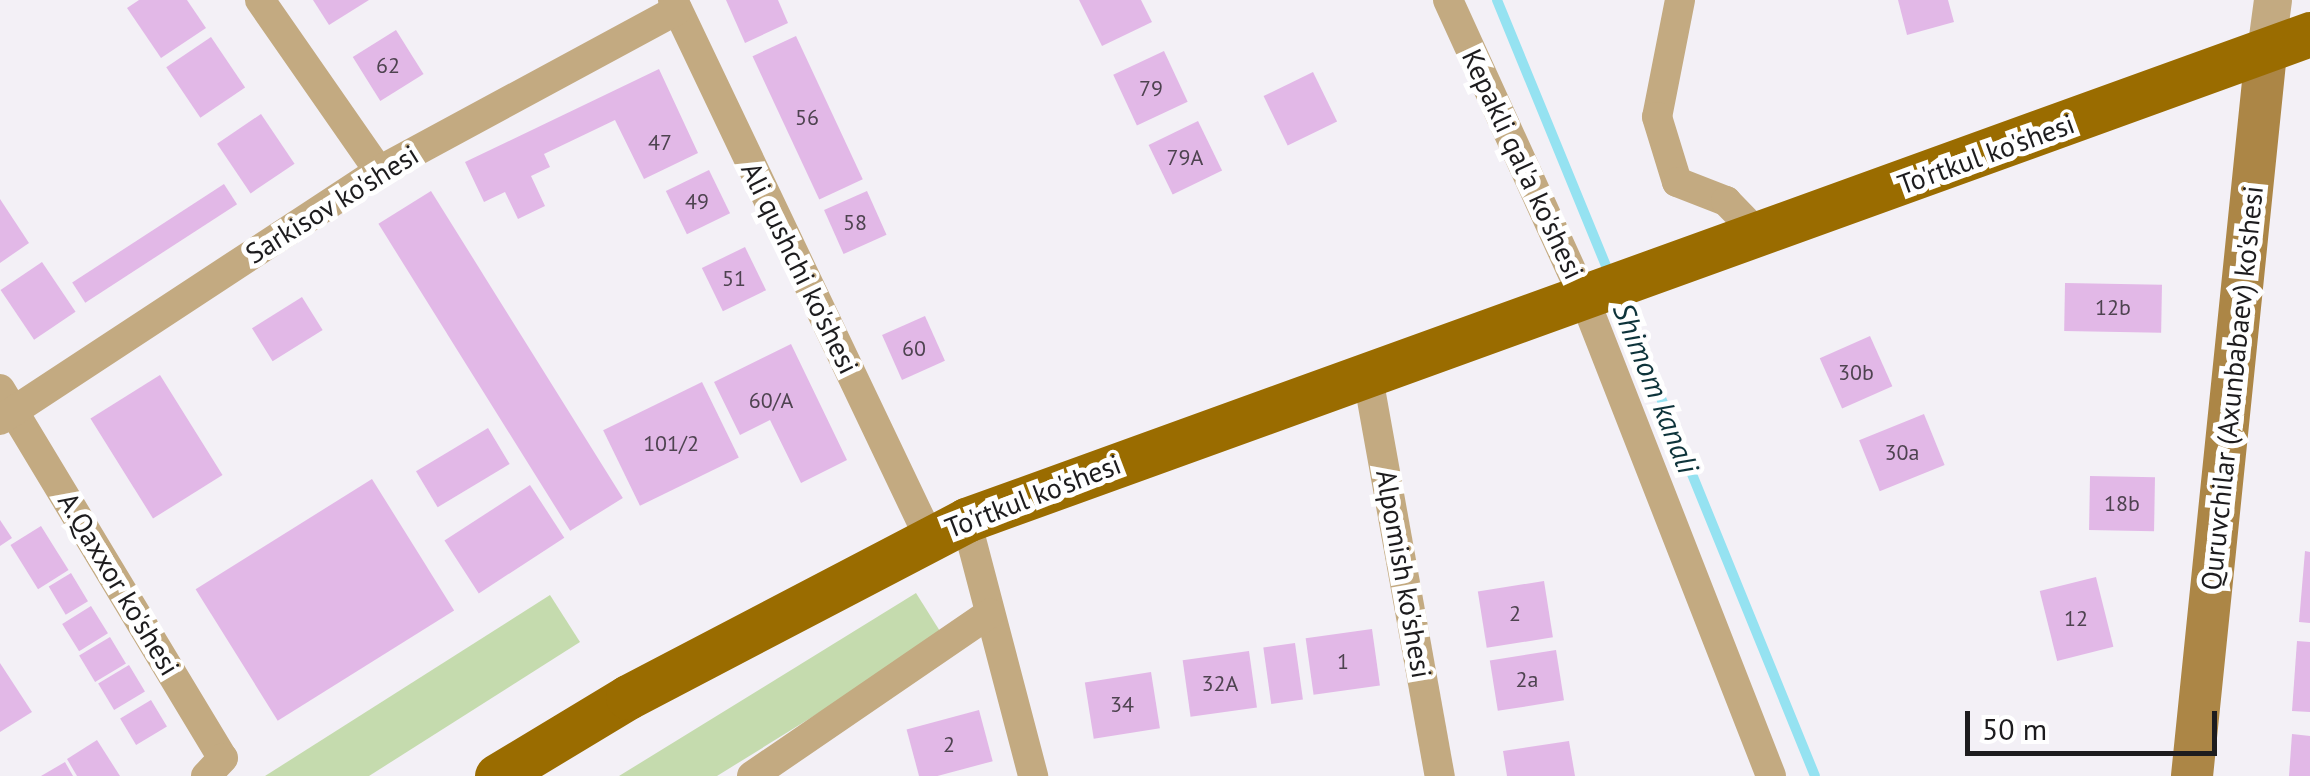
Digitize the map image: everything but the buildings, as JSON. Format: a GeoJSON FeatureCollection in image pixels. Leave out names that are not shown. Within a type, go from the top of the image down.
{"type":"FeatureCollection","features":[{"type":"Feature","properties":{"kind":"main road","name":"To'rtkul ko'shesi"},"geometry":{"type":"LineString","coordinates":[[497,776],[628,697],[947,528],[1367,372],[1660,272],[2310,34]]}},
{"type":"Feature","properties":{"kind":"main road","name":"Quruvchilar (Axunbabaev) ko'shesi"},"geometry":{"type":"LineString","coordinates":[[2192,776],[2266,52]]}},
{"type":"Feature","properties":{"kind":"street"},"geometry":{"type":"LineString","coordinates":[[260,0],[379,171]]}},
{"type":"Feature","properties":{"kind":"street","name":"Kepakli qal'a ko'shesi"},"geometry":{"type":"LineString","coordinates":[[1448,0],[1594,295],[1771,776]]}},
{"type":"Feature","properties":{"kind":"street"},"geometry":{"type":"LineString","coordinates":[[1680,0],[1657,117],[1677,182],[1726,200],[1760,236]]}},
{"type":"Feature","properties":{"kind":"street","name":"Quruvchilar (Axunbabaev) ko'shesi"},"geometry":{"type":"LineString","coordinates":[[2266,52],[2273,0]]}},
{"type":"Feature","properties":{"kind":"street","name":"Sarkisov ko'shesi"},"geometry":{"type":"LineString","coordinates":[[5,406],[379,171],[675,5]]}},
{"type":"Feature","properties":{"kind":"street","name":"Ali qushchi ko'shesi"},"geometry":{"type":"LineString","coordinates":[[675,5],[990,613],[1033,776]]}},
{"type":"Feature","properties":{"kind":"street","name":"Alpomish ko'shesi"},"geometry":{"type":"LineString","coordinates":[[1367,372],[1440,776]]}},
{"type":"Feature","properties":{"kind":"street","name":"A.Qaxxor ko'shesi"},"geometry":{"type":"LineString","coordinates":[[5,406],[223,758],[206,776]]}},
{"type":"Feature","properties":{"kind":"street"},"geometry":{"type":"LineString","coordinates":[[752,776],[990,613]]}},
{"type":"Feature","properties":{"kind":"green space"},"geometry":{"type":"Polygon","coordinates":[[[916,593],[943,636],[717,776],[619,776],[916,593]]]}},
{"type":"Feature","properties":{"kind":"green space"},"geometry":{"type":"Polygon","coordinates":[[[550,595],[580,642],[369,776],[265,776],[550,595]]]}},
{"type":"Feature","properties":{"kind":"waterway","name":"Shimom kanali"},"geometry":{"type":"LineString","coordinates":[[1497,0],[1610,275]]}},
{"type":"Feature","properties":{"kind":"waterway","name":"Shimom kanali"},"geometry":{"type":"LineString","coordinates":[[1619,295],[1815,776]]}}]}
